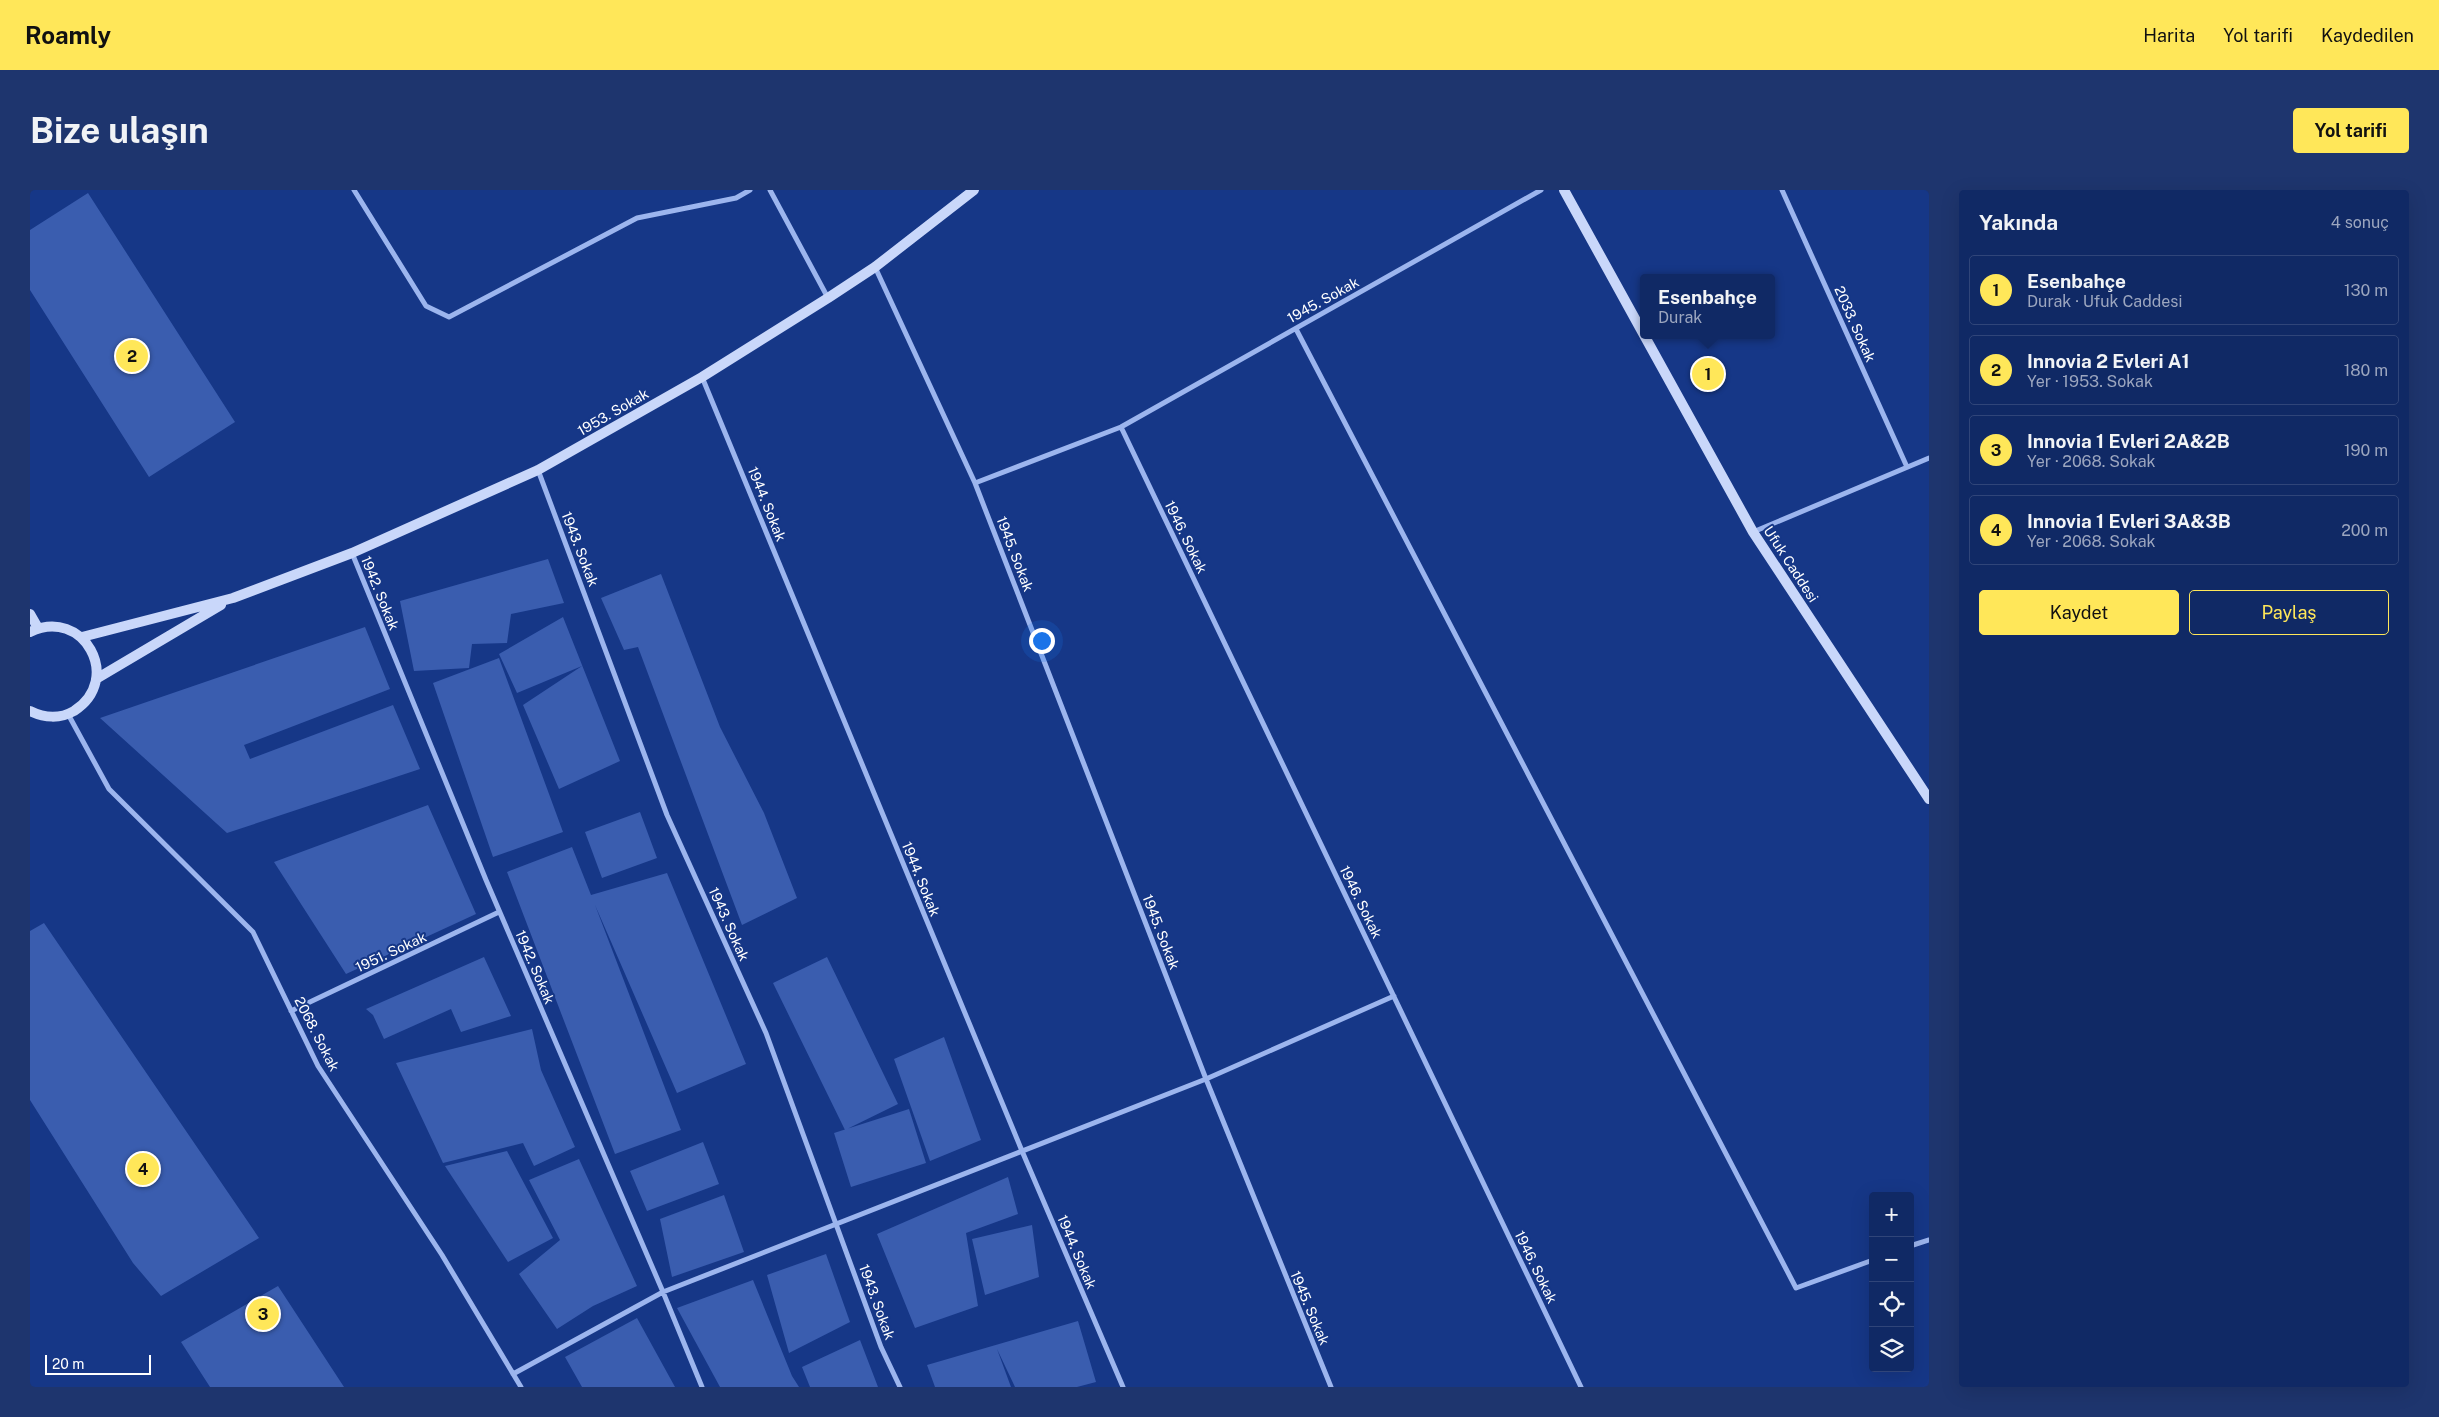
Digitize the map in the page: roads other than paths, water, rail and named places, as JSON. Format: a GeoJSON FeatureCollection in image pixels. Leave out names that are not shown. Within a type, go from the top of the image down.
{"type":"FeatureCollection","features":[{"type":"Feature","properties":{"kind":"main road","name":"1953. Sokak"},"geometry":{"type":"LineString","coordinates":[[233,598],[352,553],[538,470],[702,377],[828,298],[875,267],[974,190]]}},
{"type":"Feature","properties":{"kind":"main road","name":"Ufuk Caddesi"},"geometry":{"type":"LineString","coordinates":[[1564,190],[1640,328]]}},
{"type":"Feature","properties":{"kind":"main road","name":"Ufuk Caddesi"},"geometry":{"type":"LineString","coordinates":[[1646,339],[1753,532],[1929,799]]}},
{"type":"Feature","properties":{"kind":"main road"},"geometry":{"type":"LineString","coordinates":[[82,637],[233,598]]}},
{"type":"Feature","properties":{"kind":"main road"},"geometry":{"type":"LineString","coordinates":[[96,679],[233,598]]}},
{"type":"Feature","properties":{"kind":"main road"},"geometry":{"type":"LineString","coordinates":[[30,614],[34,630],[54,626],[69,630],[82,637],[91,650],[96,664],[96,679],[91,694],[81,706],[68,714],[53,717],[30,711]]}},
{"type":"Feature","properties":{"kind":"street"},"geometry":{"type":"LineString","coordinates":[[354,190],[426,306],[449,317],[637,218],[736,198],[750,190]]}},
{"type":"Feature","properties":{"kind":"street"},"geometry":{"type":"LineString","coordinates":[[770,190],[828,298]]}},
{"type":"Feature","properties":{"kind":"street","name":"1945. Sokak"},"geometry":{"type":"LineString","coordinates":[[975,483],[1121,426],[1541,190]]}},
{"type":"Feature","properties":{"kind":"street","name":"2033. Sokak"},"geometry":{"type":"LineString","coordinates":[[1782,190],[1907,467]]}},
{"type":"Feature","properties":{"kind":"street","name":"1945. Sokak"},"geometry":{"type":"LineString","coordinates":[[875,267],[975,483],[1206,1079],[1331,1387]]}},
{"type":"Feature","properties":{"kind":"street"},"geometry":{"type":"LineString","coordinates":[[1296,329],[1796,1288],[1869,1261]]}},
{"type":"Feature","properties":{"kind":"street","name":"1944. Sokak"},"geometry":{"type":"LineString","coordinates":[[702,377],[1022,1151],[1123,1387]]}},
{"type":"Feature","properties":{"kind":"street","name":"1946. Sokak"},"geometry":{"type":"LineString","coordinates":[[1121,426],[1581,1387]]}},
{"type":"Feature","properties":{"kind":"street"},"geometry":{"type":"LineString","coordinates":[[1753,532],[1929,458]]}},
{"type":"Feature","properties":{"kind":"street","name":"1943. Sokak"},"geometry":{"type":"LineString","coordinates":[[538,470],[668,815],[766,1033],[881,1347],[900,1387]]}},
{"type":"Feature","properties":{"kind":"street","name":"1942. Sokak"},"geometry":{"type":"LineString","coordinates":[[352,553],[499,912],[664,1292],[702,1387]]}},
{"type":"Feature","properties":{"kind":"street","name":"2068. Sokak"},"geometry":{"type":"LineString","coordinates":[[68,714],[109,789],[253,932],[318,1066],[442,1255],[521,1387]]}},
{"type":"Feature","properties":{"kind":"street","name":"1951. Sokak"},"geometry":{"type":"LineString","coordinates":[[292,1011],[499,912]]}},
{"type":"Feature","properties":{"kind":"street"},"geometry":{"type":"LineString","coordinates":[[513,1374],[664,1292],[1206,1079],[1394,996]]}},
{"type":"Feature","properties":{"kind":"street"},"geometry":{"type":"LineString","coordinates":[[1914,1245],[1929,1240]]}},
{"type":"Feature","properties":{"kind":"place","name":"Innovia 2 Evleri A1"},"geometry":{"type":"Point","coordinates":[132,356]}},
{"type":"Feature","properties":{"kind":"place","name":"Esenbahçe"},"geometry":{"type":"Point","coordinates":[1708,374]}},
{"type":"Feature","properties":{"kind":"place","name":"Innovia 1 Evleri 3A&3B"},"geometry":{"type":"Point","coordinates":[143,1169]}},
{"type":"Feature","properties":{"kind":"place","name":"Innovia 1 Evleri 2A&2B"},"geometry":{"type":"Point","coordinates":[263,1314]}}]}
